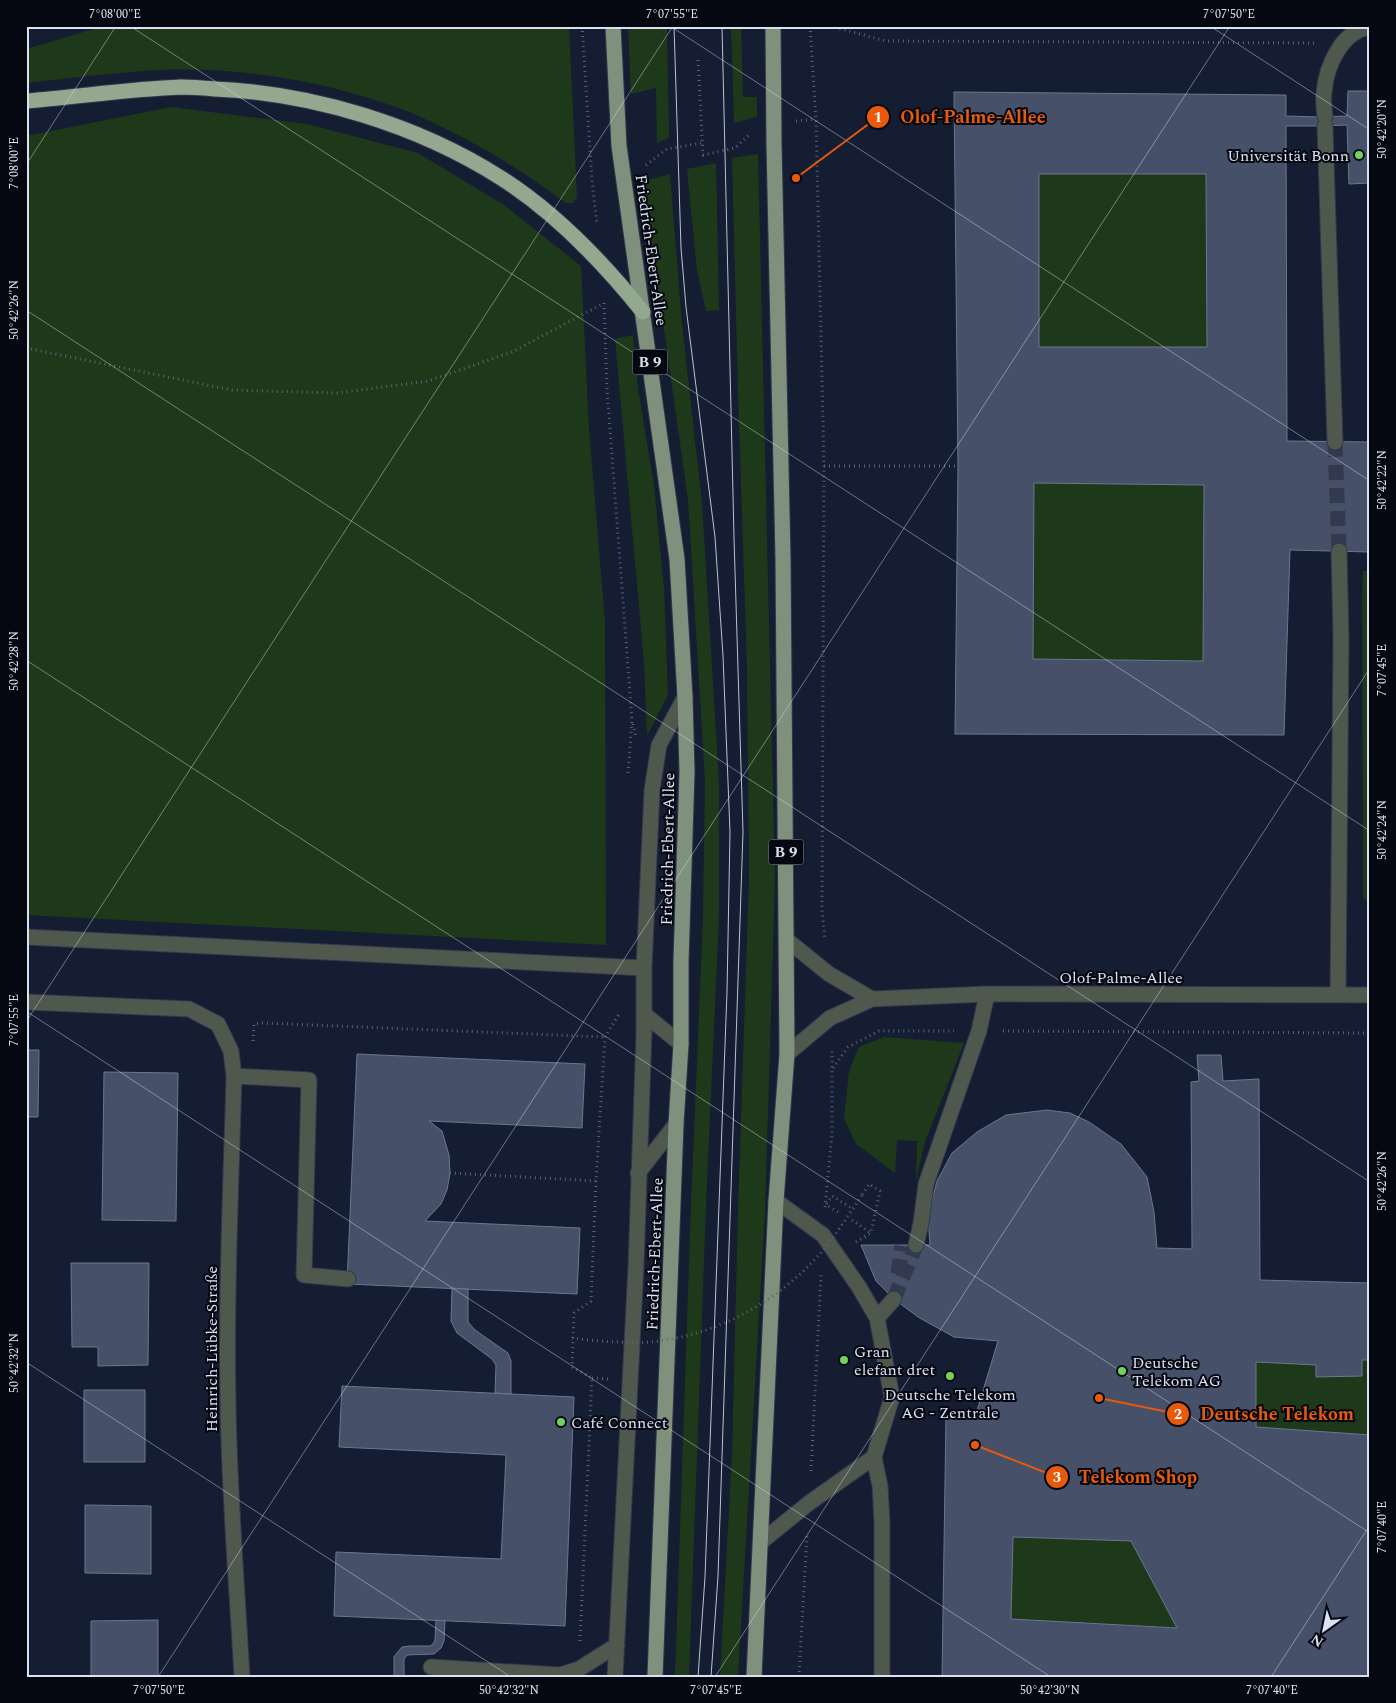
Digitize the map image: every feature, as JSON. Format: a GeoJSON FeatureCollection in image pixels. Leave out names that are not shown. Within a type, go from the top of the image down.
{"type":"FeatureCollection","features":[{"type":"Feature","properties":{"kind":"highway"},"geometry":{"type":"LineString","coordinates":[[26,101],[182,87],[253,92],[302,99],[354,113],[404,130],[454,151],[501,178],[569,230],[602,262],[643,312]]}},
{"type":"Feature","properties":{"kind":"main road","name":"Friedrich-Ebert-Allee"},"geometry":{"type":"LineString","coordinates":[[613,26],[619,146],[677,559],[687,772],[681,961],[681,1044],[676,1124],[655,1677]]}},
{"type":"Feature","properties":{"kind":"main road","name":"B 9"},"geometry":{"type":"LineString","coordinates":[[754,1677],[776,1201],[787,1054],[783,560],[773,26]]}},
{"type":"Feature","properties":{"kind":"street"},"geometry":{"type":"LineString","coordinates":[[1335,442],[1324,93],[1330,65],[1341,44],[1361,28],[1370,27]]}},
{"type":"Feature","properties":{"kind":"street"},"geometry":{"type":"LineString","coordinates":[[1338,995],[1341,648],[1339,552]]}},
{"type":"Feature","properties":{"kind":"street"},"geometry":{"type":"LineString","coordinates":[[615,1677],[636,1266],[644,968],[652,790],[659,745],[685,698]]}},
{"type":"Feature","properties":{"kind":"street"},"geometry":{"type":"LineString","coordinates":[[26,937],[644,968]]}},
{"type":"Feature","properties":{"kind":"street"},"geometry":{"type":"LineString","coordinates":[[787,940],[829,974],[872,999]]}},
{"type":"Feature","properties":{"kind":"street"},"geometry":{"type":"LineString","coordinates":[[916,1245],[926,1184],[979,1031],[988,994]]}},
{"type":"Feature","properties":{"kind":"street","name":"Olof-Palme-Allee"},"geometry":{"type":"LineString","coordinates":[[787,1054],[830,1018],[872,999],[988,994],[1370,995]]}},
{"type":"Feature","properties":{"kind":"street","name":"Heinrich-Lübke-Straße"},"geometry":{"type":"LineString","coordinates":[[26,1002],[189,1009],[218,1024],[231,1051],[234,1076],[228,1291],[228,1402],[231,1493],[242,1677]]}},
{"type":"Feature","properties":{"kind":"street"},"geometry":{"type":"LineString","coordinates":[[644,1014],[681,1044]]}},
{"type":"Feature","properties":{"kind":"street"},"geometry":{"type":"LineString","coordinates":[[234,1076],[309,1080],[304,1275],[348,1279]]}},
{"type":"Feature","properties":{"kind":"street"},"geometry":{"type":"LineString","coordinates":[[638,1173],[676,1124]]}},
{"type":"Feature","properties":{"kind":"street"},"geometry":{"type":"LineString","coordinates":[[776,1201],[823,1235],[829,1255],[877,1318],[892,1397],[874,1457],[880,1486],[882,1520],[882,1677]]}},
{"type":"Feature","properties":{"kind":"street"},"geometry":{"type":"LineString","coordinates":[[877,1318],[894,1299]]}},
{"type":"Feature","properties":{"kind":"street"},"geometry":{"type":"LineString","coordinates":[[761,1542],[809,1503],[874,1457]]}},
{"type":"Feature","properties":{"kind":"street"},"geometry":{"type":"LineString","coordinates":[[431,1667],[560,1675],[579,1669],[617,1645]]}},
{"type":"Feature","properties":{"kind":"path"},"geometry":{"type":"LineString","coordinates":[[582,26],[592,180],[602,262],[607,389],[632,721]]}},
{"type":"Feature","properties":{"kind":"path"},"geometry":{"type":"LineString","coordinates":[[810,26],[816,119],[824,466],[822,910],[829,974]]}},
{"type":"Feature","properties":{"kind":"path"},"geometry":{"type":"LineString","coordinates":[[830,26],[886,41],[1282,42],[1341,44]]}},
{"type":"Feature","properties":{"kind":"path"},"geometry":{"type":"LineString","coordinates":[[698,60],[702,143]]}},
{"type":"Feature","properties":{"kind":"path"},"geometry":{"type":"LineString","coordinates":[[26,348],[232,390],[337,393],[428,381],[512,352],[604,303]]}},
{"type":"Feature","properties":{"kind":"path"},"geometry":{"type":"LineString","coordinates":[[824,466],[958,466]]}},
{"type":"Feature","properties":{"kind":"path"},"geometry":{"type":"LineString","coordinates":[[579,1669],[592,1378],[572,1366],[572,1338],[574,1314],[592,1301],[596,1181],[605,1037],[621,1010]]}},
{"type":"Feature","properties":{"kind":"path"},"geometry":{"type":"LineString","coordinates":[[830,1018],[833,1068],[832,1134],[823,1235],[829,1255],[871,1233]]}},
{"type":"Feature","properties":{"kind":"path"},"geometry":{"type":"LineString","coordinates":[[231,1051],[253,1051],[254,1024],[262,1023],[605,1037]]}},
{"type":"Feature","properties":{"kind":"path"},"geometry":{"type":"LineString","coordinates":[[833,1068],[848,1047],[879,1031],[1370,1033]]}},
{"type":"Feature","properties":{"kind":"path"},"geometry":{"type":"LineString","coordinates":[[450,1173],[596,1181]]}},
{"type":"Feature","properties":{"kind":"path"},"geometry":{"type":"LineString","coordinates":[[572,1338],[622,1343],[670,1340],[723,1325],[766,1301],[791,1282],[817,1257],[869,1184],[880,1191],[871,1233]]}},
{"type":"Feature","properties":{"kind":"path"},"geometry":{"type":"LineString","coordinates":[[838,1212],[826,1205],[832,1196],[853,1209]]}},
{"type":"Feature","properties":{"kind":"path"},"geometry":{"type":"LineString","coordinates":[[852,1220],[871,1233]]}},
{"type":"Feature","properties":{"kind":"path"},"geometry":{"type":"LineString","coordinates":[[799,1677],[821,1274]]}},
{"type":"Feature","properties":{"kind":"green space"},"geometry":{"type":"Polygon","coordinates":[[[104,26],[569,26],[577,197],[573,203],[566,203],[491,153],[418,115],[349,92],[318,85],[256,74],[193,70],[128,72],[26,83],[26,49],[104,26]]]}},
{"type":"Feature","properties":{"kind":"green space"},"geometry":{"type":"Polygon","coordinates":[[[628,26],[667,26],[669,138],[657,143],[656,88],[631,94],[628,26]]]}},
{"type":"Feature","properties":{"kind":"green space"},"geometry":{"type":"Polygon","coordinates":[[[731,26],[741,26],[743,97],[757,97],[757,117],[734,123],[731,26]]]}},
{"type":"Feature","properties":{"kind":"green space"},"geometry":{"type":"Polygon","coordinates":[[[171,107],[307,124],[418,153],[504,205],[581,266],[589,428],[605,622],[606,945],[26,915],[29,400],[26,400],[26,136],[171,107]]]}},
{"type":"Feature","properties":{"kind":"green space"},"geometry":{"type":"Polygon","coordinates":[[[758,154],[775,879],[765,1212],[738,1677],[720,1677],[732,1453],[749,878],[747,668],[732,158],[758,154]]]}},
{"type":"Feature","properties":{"kind":"green space"},"geometry":{"type":"Polygon","coordinates":[[[716,163],[719,310],[706,311],[697,270],[687,169],[716,163]]]}},
{"type":"Feature","properties":{"kind":"green space"},"geometry":{"type":"Polygon","coordinates":[[[670,174],[682,324],[702,503],[719,782],[719,917],[706,1205],[689,1677],[675,1677],[703,917],[705,780],[688,500],[663,322],[640,182],[670,174]]]}},
{"type":"Feature","properties":{"kind":"green space"},"geometry":{"type":"Polygon","coordinates":[[[1039,174],[1206,174],[1207,347],[1039,347],[1039,174]]]}},
{"type":"Feature","properties":{"kind":"green space"},"geometry":{"type":"Polygon","coordinates":[[[633,335],[638,388],[654,485],[664,588],[668,695],[647,736],[644,663],[615,339],[633,335]]]}},
{"type":"Feature","properties":{"kind":"green space"},"geometry":{"type":"Polygon","coordinates":[[[1034,483],[1204,485],[1203,661],[1033,659],[1034,483]]]}},
{"type":"Feature","properties":{"kind":"green space"},"geometry":{"type":"Polygon","coordinates":[[[1363,571],[1370,571],[1370,903],[1363,898],[1363,571]]]}},
{"type":"Feature","properties":{"kind":"green space"},"geometry":{"type":"Polygon","coordinates":[[[884,1037],[964,1043],[925,1142],[916,1181],[917,1141],[897,1140],[895,1173],[856,1144],[844,1119],[849,1071],[859,1047],[884,1037]]]}},
{"type":"Feature","properties":{"kind":"green space"},"geometry":{"type":"Polygon","coordinates":[[[1362,1360],[1370,1360],[1370,1435],[1256,1427],[1256,1362],[1316,1365],[1316,1377],[1362,1375],[1362,1360]]]}},
{"type":"Feature","properties":{"kind":"green space"},"geometry":{"type":"Polygon","coordinates":[[[1013,1537],[1131,1541],[1177,1628],[1011,1619],[1013,1537]]]}},
{"type":"Feature","properties":{"kind":"building","name":"Universität Bonn"},"geometry":{"type":"Polygon","coordinates":[[[1348,91],[1370,91],[1370,183],[1349,184],[1347,125],[1319,126],[1319,117],[1347,116],[1348,91]]]}},
{"type":"Feature","properties":{"kind":"building"},"geometry":{"type":"Polygon","coordinates":[[[954,92],[1286,95],[1286,116],[1319,117],[1319,126],[1286,126],[1287,441],[1370,442],[1370,552],[1290,550],[1284,735],[955,734],[958,466],[954,92]],[[1039,174],[1039,347],[1207,347],[1206,174],[1039,174]],[[1034,483],[1033,659],[1203,661],[1204,485],[1034,483]]]}},
{"type":"Feature","properties":{"kind":"building"},"geometry":{"type":"Polygon","coordinates":[[[26,1050],[39,1050],[38,1117],[26,1117],[26,1050]]]}},
{"type":"Feature","properties":{"kind":"building"},"geometry":{"type":"Polygon","coordinates":[[[357,1054],[585,1064],[582,1128],[429,1121],[442,1131],[449,1155],[450,1173],[447,1190],[441,1204],[425,1221],[580,1228],[577,1294],[347,1284],[357,1054]]]}},
{"type":"Feature","properties":{"kind":"building","name":"Deutsche Telekom AG"},"geometry":{"type":"Polygon","coordinates":[[[1197,1055],[1221,1055],[1223,1081],[1259,1079],[1260,1280],[1370,1283],[1370,1360],[1362,1360],[1362,1376],[1316,1377],[1316,1365],[1256,1362],[1256,1427],[1370,1435],[1370,1677],[942,1677],[946,1417],[975,1417],[998,1341],[954,1337],[918,1317],[894,1299],[876,1281],[861,1245],[930,1245],[928,1216],[937,1181],[952,1153],[977,1132],[1006,1115],[1047,1110],[1070,1113],[1089,1122],[1121,1144],[1147,1177],[1154,1212],[1157,1248],[1192,1249],[1191,1082],[1199,1081],[1197,1055]],[[1013,1537],[1011,1619],[1177,1628],[1131,1541],[1013,1537]]]}},
{"type":"Feature","properties":{"kind":"building"},"geometry":{"type":"Polygon","coordinates":[[[104,1072],[178,1073],[176,1221],[102,1220],[104,1072]]]}},
{"type":"Feature","properties":{"kind":"building"},"geometry":{"type":"Polygon","coordinates":[[[71,1263],[149,1263],[148,1365],[98,1366],[98,1347],[72,1347],[71,1263]]]}},
{"type":"Feature","properties":{"kind":"building"},"geometry":{"type":"Polygon","coordinates":[[[452,1288],[468,1289],[468,1322],[475,1330],[508,1353],[511,1361],[511,1394],[495,1393],[496,1365],[492,1359],[457,1333],[451,1321],[452,1288]]]}},
{"type":"Feature","properties":{"kind":"building"},"geometry":{"type":"Polygon","coordinates":[[[342,1386],[574,1397],[565,1626],[334,1616],[336,1552],[501,1559],[506,1455],[339,1447],[342,1386]]]}},
{"type":"Feature","properties":{"kind":"building"},"geometry":{"type":"Polygon","coordinates":[[[84,1390],[145,1390],[145,1462],[84,1462],[84,1390]]]}},
{"type":"Feature","properties":{"kind":"building"},"geometry":{"type":"Polygon","coordinates":[[[85,1505],[151,1506],[151,1574],[85,1573],[85,1505]]]}},
{"type":"Feature","properties":{"kind":"building"},"geometry":{"type":"Polygon","coordinates":[[[158,1620],[158,1677],[91,1677],[91,1621],[158,1620]]]}},
{"type":"Feature","properties":{"kind":"building"},"geometry":{"type":"Polygon","coordinates":[[[436,1620],[445,1621],[444,1641],[441,1648],[434,1654],[407,1655],[404,1659],[404,1677],[394,1677],[394,1657],[396,1654],[402,1647],[430,1646],[433,1644],[436,1620]]]}},
{"type":"Feature","properties":{"kind":"tunnel"},"geometry":{"type":"LineString","coordinates":[[1335,442],[1339,551]]}},
{"type":"Feature","properties":{"kind":"tunnel"},"geometry":{"type":"LineString","coordinates":[[894,1299],[916,1245]]}},
{"type":"Feature","properties":{"kind":"tunnel"},"geometry":{"type":"LineString","coordinates":[[898,1274],[902,1246]]}},
{"type":"Feature","properties":{"kind":"tram line"},"geometry":{"type":"LineString","coordinates":[[674,26],[681,248],[686,307],[715,537],[723,656],[730,832],[727,992],[705,1577],[698,1677]]}},
{"type":"Feature","properties":{"kind":"tram line"},"geometry":{"type":"LineString","coordinates":[[711,1677],[718,1576],[743,832],[722,26]]}},
{"type":"Feature","properties":{"kind":"place","name":"Universität Bonn"},"geometry":{"type":"Point","coordinates":[1359,155]}},
{"type":"Feature","properties":{"kind":"place","name":"Olof-Palme-Allee"},"geometry":{"type":"Point","coordinates":[796,178]}},
{"type":"Feature","properties":{"kind":"place","name":"Gran elefant dret"},"geometry":{"type":"Point","coordinates":[844,1360]}},
{"type":"Feature","properties":{"kind":"place","name":"Deutsche Telekom AG"},"geometry":{"type":"Point","coordinates":[1122,1371]}},
{"type":"Feature","properties":{"kind":"place","name":"Deutsche Telekom AG - Zentrale"},"geometry":{"type":"Point","coordinates":[950,1376]}},
{"type":"Feature","properties":{"kind":"place","name":"Deutsche Telekom"},"geometry":{"type":"Point","coordinates":[1099,1398]}},
{"type":"Feature","properties":{"kind":"place","name":"Café Connect"},"geometry":{"type":"Point","coordinates":[561,1422]}},
{"type":"Feature","properties":{"kind":"place","name":"Telekom Shop"},"geometry":{"type":"Point","coordinates":[975,1445]}}]}
